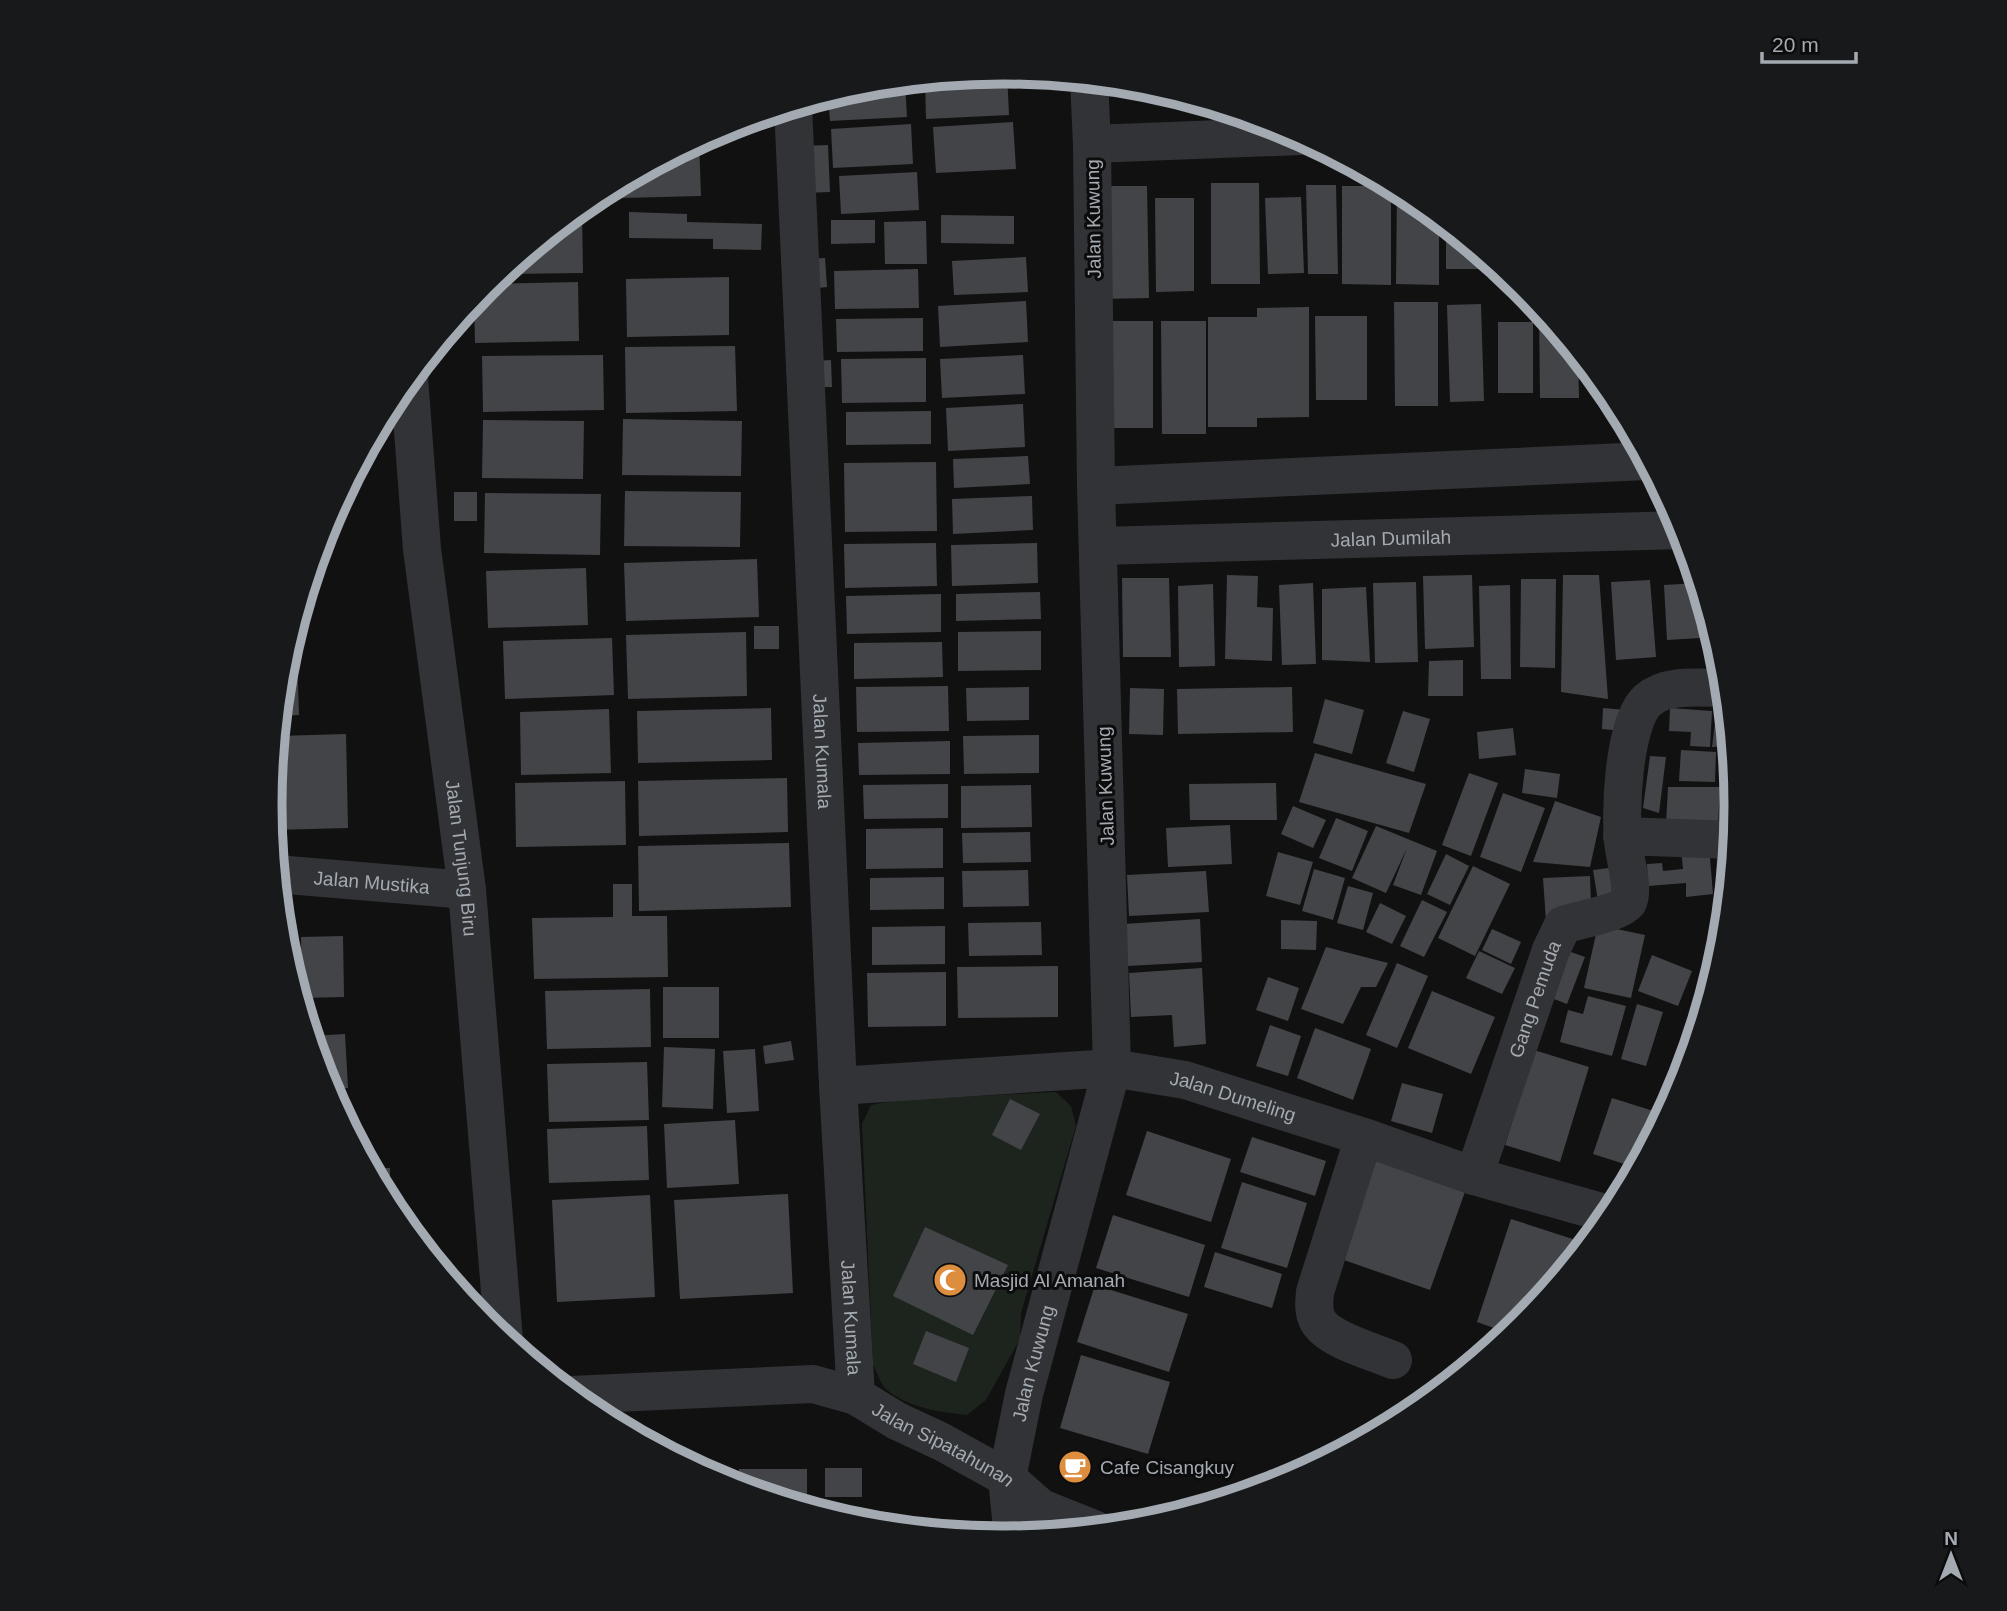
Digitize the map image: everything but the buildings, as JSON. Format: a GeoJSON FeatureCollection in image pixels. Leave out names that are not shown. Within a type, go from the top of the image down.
{"type":"FeatureCollection","features":[{"type":"Feature","properties":{"kind":"street","name":"Jalan Kuwung"},"geometry":{"type":"LineString","coordinates":[[1012,1527],[1007,1478],[1024,1394],[1112,1068],[1089,89]]}},
{"type":"Feature","properties":{"kind":"street","name":"Jalan Kumala"},"geometry":{"type":"LineString","coordinates":[[793,116],[838,1086],[856,1396]]}},
{"type":"Feature","properties":{"kind":"street"},"geometry":{"type":"LineString","coordinates":[[1092,144],[1275,137]]}},
{"type":"Feature","properties":{"kind":"street","name":"Jalan Tunjung Biru"},"geometry":{"type":"LineString","coordinates":[[411,395],[422,549],[467,890],[503,1325]]}},
{"type":"Feature","properties":{"kind":"street"},"geometry":{"type":"LineString","coordinates":[[1097,486],[1637,461]]}},
{"type":"Feature","properties":{"kind":"street","name":"Jalan Dumilah"},"geometry":{"type":"LineString","coordinates":[[1099,546],[1671,530]]}},
{"type":"Feature","properties":{"kind":"street","name":"Gang Pemuda"},"geometry":{"type":"LineString","coordinates":[[1474,1176],[1551,950],[1563,925],[1618,909],[1626,904],[1631,895],[1622,836],[1626,763],[1632,727],[1638,712],[1648,699],[1663,692],[1715,688]]}},
{"type":"Feature","properties":{"kind":"street"},"geometry":{"type":"LineString","coordinates":[[1622,836],[1724,840]]}},
{"type":"Feature","properties":{"kind":"street","name":"Jalan Mustika"},"geometry":{"type":"LineString","coordinates":[[286,875],[467,890]]}},
{"type":"Feature","properties":{"kind":"street","name":"Jalan Dumeling"},"geometry":{"type":"LineString","coordinates":[[838,1086],[1112,1068],[1185,1080],[1364,1137],[1474,1176],[1599,1211]]}},
{"type":"Feature","properties":{"kind":"street"},"geometry":{"type":"LineString","coordinates":[[1364,1137],[1315,1292],[1314,1309],[1318,1322],[1330,1334],[1393,1360]]}},
{"type":"Feature","properties":{"kind":"street","name":"Jalan Sipatahunan"},"geometry":{"type":"LineString","coordinates":[[587,1394],[813,1384],[856,1396],[1007,1478],[1041,1508],[1078,1523]]}},
{"type":"Feature","properties":{"kind":"shaded area"},"geometry":{"type":"Polygon","coordinates":[[[1056,1092],[1071,1106],[1076,1126],[1021,1313],[1020,1339],[986,1400],[967,1415],[904,1401],[884,1387],[873,1364],[862,1124],[871,1105],[898,1100],[1056,1092]]]}},
{"type":"Feature","properties":{"kind":"place","name":"Masjid Al Amanah"},"geometry":{"type":"Point","coordinates":[950,1280]}},
{"type":"Feature","properties":{"kind":"place","name":"Cafe Cisangkuy"},"geometry":{"type":"Point","coordinates":[1075,1467]}}]}
